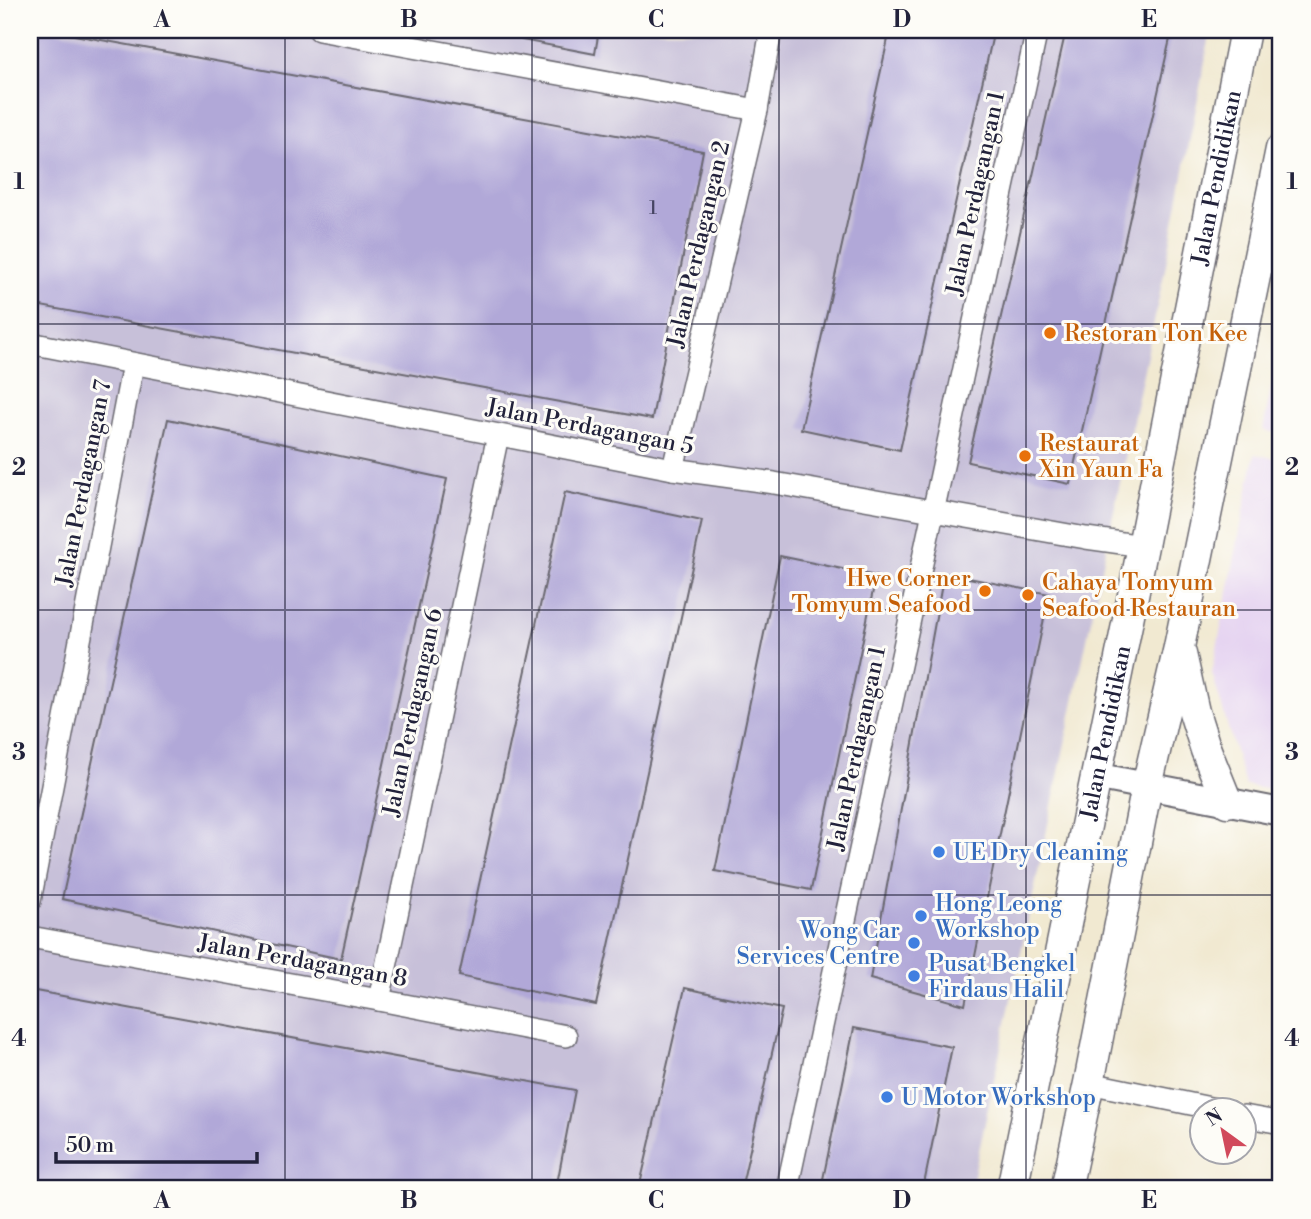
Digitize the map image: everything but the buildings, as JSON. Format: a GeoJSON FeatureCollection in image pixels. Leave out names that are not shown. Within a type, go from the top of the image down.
{"type":"FeatureCollection","features":[{"type":"Feature","properties":{"kind":"main road","name":"Jalan Pendidikan"},"geometry":{"type":"LineString","coordinates":[[1012,1189],[1245,30]]}},
{"type":"Feature","properties":{"kind":"main road"},"geometry":{"type":"LineString","coordinates":[[1066,1189],[1147,786],[1179,647],[1281,149]]}},
{"type":"Feature","properties":{"kind":"main road"},"geometry":{"type":"LineString","coordinates":[[1179,647],[1194,712],[1227,802]]}},
{"type":"Feature","properties":{"kind":"street"},"geometry":{"type":"LineString","coordinates":[[319,30],[757,110]]}},
{"type":"Feature","properties":{"kind":"street","name":"Jalan Perdagangan 2"},"geometry":{"type":"LineString","coordinates":[[673,469],[757,110],[771,30]]}},
{"type":"Feature","properties":{"kind":"street","name":"Jalan Perdagangan 1"},"geometry":{"type":"LineString","coordinates":[[787,1189],[1037,30]]}},
{"type":"Feature","properties":{"kind":"street","name":"Jalan Perdagangan 5"},"geometry":{"type":"LineString","coordinates":[[30,343],[673,469],[774,483],[1143,546]]}},
{"type":"Feature","properties":{"kind":"street","name":"Jalan Perdagangan 7"},"geometry":{"type":"LineString","coordinates":[[30,901],[133,365]]}},
{"type":"Feature","properties":{"kind":"street","name":"Jalan Perdagangan 6"},"geometry":{"type":"LineString","coordinates":[[379,1000],[498,435]]}},
{"type":"Feature","properties":{"kind":"street"},"geometry":{"type":"LineString","coordinates":[[1095,776],[1281,813]]}},
{"type":"Feature","properties":{"kind":"street","name":"Jalan Perdagangan 8"},"geometry":{"type":"LineString","coordinates":[[30,937],[566,1036]]}},
{"type":"Feature","properties":{"kind":"street"},"geometry":{"type":"LineString","coordinates":[[1089,1083],[1188,1104]]}},
{"type":"Feature","properties":{"kind":"street"},"geometry":{"type":"LineString","coordinates":[[1258,1119],[1281,1124]]}},
{"type":"Feature","properties":{"kind":"shaded area"},"geometry":{"type":"Polygon","coordinates":[[[30,30],[1211,30],[1164,274],[971,1189],[30,1189],[30,30]]]}},
{"type":"Feature","properties":{"kind":"shaded area"},"geometry":{"type":"Polygon","coordinates":[[[1281,336],[1281,434],[1263,430],[1281,336]]]}},
{"type":"Feature","properties":{"kind":"shaded area"},"geometry":{"type":"Polygon","coordinates":[[[1255,454],[1281,460],[1281,792],[1245,785],[1212,673],[1255,454]]]}},
{"type":"Feature","properties":{"kind":"place","name":"Restoran Ton Kee"},"geometry":{"type":"Point","coordinates":[1050,333]}},
{"type":"Feature","properties":{"kind":"place","name":"Restaurat Xin Yaun Fa"},"geometry":{"type":"Point","coordinates":[1025,456]}},
{"type":"Feature","properties":{"kind":"place","name":"Hwe Corner Tomyum Seafood"},"geometry":{"type":"Point","coordinates":[985,591]}},
{"type":"Feature","properties":{"kind":"place","name":"Cahaya Tomyum Seafood Restauran"},"geometry":{"type":"Point","coordinates":[1028,595]}},
{"type":"Feature","properties":{"kind":"place","name":"UE Dry Cleaning"},"geometry":{"type":"Point","coordinates":[939,852]}},
{"type":"Feature","properties":{"kind":"place","name":"Hong Leong Workshop"},"geometry":{"type":"Point","coordinates":[921,916]}},
{"type":"Feature","properties":{"kind":"place","name":"Wong Car Services Centre"},"geometry":{"type":"Point","coordinates":[914,943]}},
{"type":"Feature","properties":{"kind":"place","name":"Pusat Bengkel Firdaus Halil"},"geometry":{"type":"Point","coordinates":[914,976]}},
{"type":"Feature","properties":{"kind":"place","name":"U Motor Workshop"},"geometry":{"type":"Point","coordinates":[887,1097]}}]}
